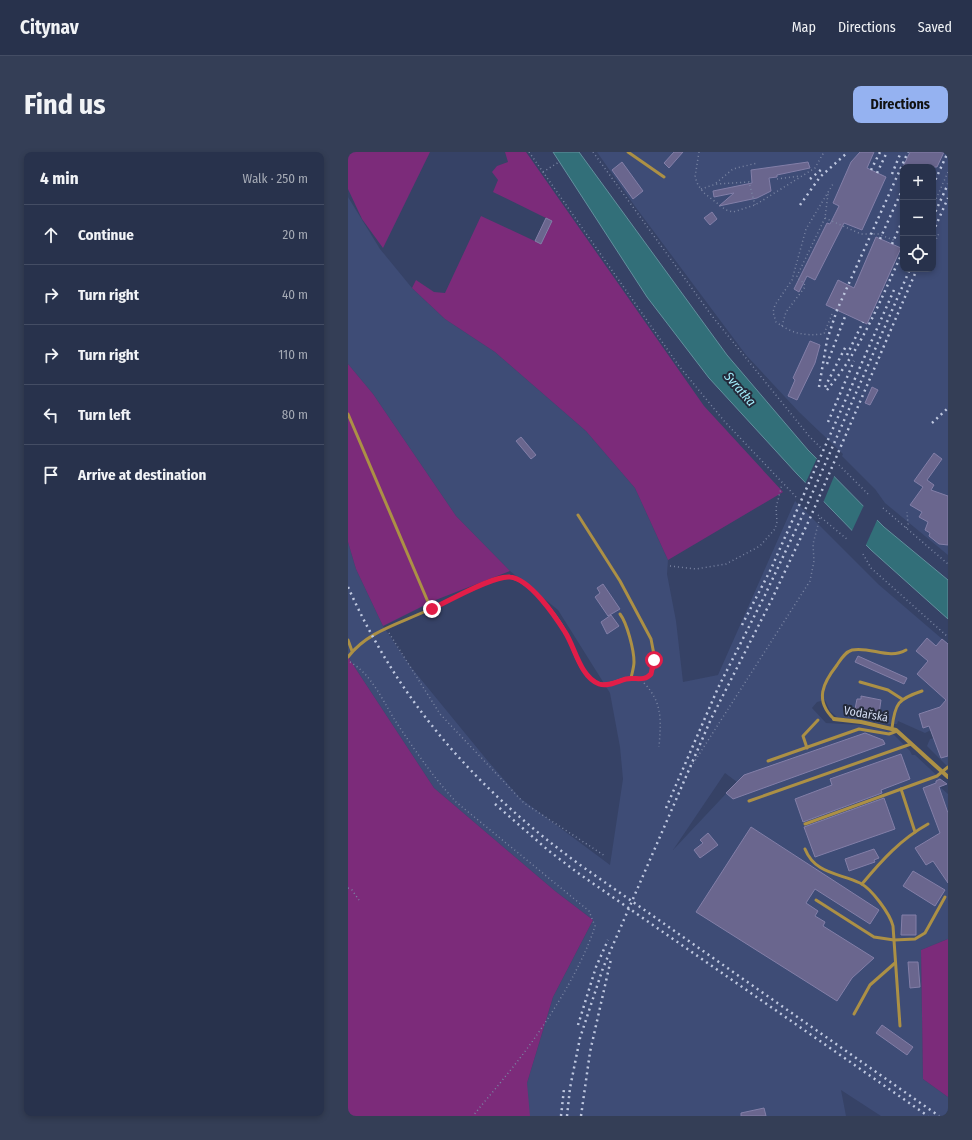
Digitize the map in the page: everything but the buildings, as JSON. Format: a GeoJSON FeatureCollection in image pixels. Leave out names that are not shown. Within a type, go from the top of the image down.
{"type":"FeatureCollection","features":[{"type":"Feature","properties":{"kind":"street","name":"Vodařská"},"geometry":{"type":"LineString","coordinates":[[834,719],[892,728],[948,777]]}},
{"type":"Feature","properties":{"kind":"lane"},"geometry":{"type":"LineString","coordinates":[[628,152],[664,177]]}},
{"type":"Feature","properties":{"kind":"lane"},"geometry":{"type":"LineString","coordinates":[[348,414],[432,609]]}},
{"type":"Feature","properties":{"kind":"lane"},"geometry":{"type":"LineString","coordinates":[[348,657],[359,644],[386,628],[432,609],[491,581],[505,577],[515,578],[528,586],[555,618],[565,632],[589,677],[600,684],[607,685],[631,678],[640,679],[648,677],[653,669],[654,660],[651,639],[620,581],[578,515]]}},
{"type":"Feature","properties":{"kind":"lane"},"geometry":{"type":"LineString","coordinates":[[620,614],[625,620],[634,662],[631,678]]}},
{"type":"Feature","properties":{"kind":"lane"},"geometry":{"type":"LineString","coordinates":[[348,640],[352,651]]}},
{"type":"Feature","properties":{"kind":"lane"},"geometry":{"type":"LineString","coordinates":[[834,719],[824,705],[823,691],[828,677],[846,653],[858,650],[900,654],[906,650]]}},
{"type":"Feature","properties":{"kind":"lane"},"geometry":{"type":"LineString","coordinates":[[860,682],[888,690],[902,699]]}},
{"type":"Feature","properties":{"kind":"lane"},"geometry":{"type":"LineString","coordinates":[[892,728],[895,708],[902,699],[922,691]]}},
{"type":"Feature","properties":{"kind":"lane"},"geometry":{"type":"LineString","coordinates":[[807,748],[803,736],[818,720]]}},
{"type":"Feature","properties":{"kind":"lane"},"geometry":{"type":"LineString","coordinates":[[768,761],[859,729],[889,734],[897,731]]}},
{"type":"Feature","properties":{"kind":"lane"},"geometry":{"type":"LineString","coordinates":[[749,801],[912,744]]}},
{"type":"Feature","properties":{"kind":"lane"},"geometry":{"type":"LineString","coordinates":[[805,824],[901,789],[943,772],[948,767]]}},
{"type":"Feature","properties":{"kind":"lane"},"geometry":{"type":"LineString","coordinates":[[901,789],[914,832]]}},
{"type":"Feature","properties":{"kind":"lane"},"geometry":{"type":"LineString","coordinates":[[862,884],[890,852],[914,832],[928,824]]}},
{"type":"Feature","properties":{"kind":"lane"},"geometry":{"type":"LineString","coordinates":[[805,849],[812,862],[827,872],[862,884],[886,908],[891,917],[900,1026]]}},
{"type":"Feature","properties":{"kind":"lane"},"geometry":{"type":"LineString","coordinates":[[816,900],[874,937],[894,940],[915,939],[922,936],[944,897]]}},
{"type":"Feature","properties":{"kind":"lane"},"geometry":{"type":"LineString","coordinates":[[854,1014],[870,985],[895,963]]}},
{"type":"Feature","properties":{"kind":"path"},"geometry":{"type":"LineString","coordinates":[[529,152],[679,366],[725,422],[782,484],[798,499]]}},
{"type":"Feature","properties":{"kind":"path"},"geometry":{"type":"LineString","coordinates":[[593,152],[712,316],[809,436],[821,448]]}},
{"type":"Feature","properties":{"kind":"path"},"geometry":{"type":"LineString","coordinates":[[699,152],[695,178],[701,189],[726,210],[733,212],[755,205],[815,168],[824,152]]}},
{"type":"Feature","properties":{"kind":"path"},"geometry":{"type":"LineString","coordinates":[[543,172],[559,162]]}},
{"type":"Feature","properties":{"kind":"path"},"geometry":{"type":"LineString","coordinates":[[716,184],[733,169],[757,163]]}},
{"type":"Feature","properties":{"kind":"path"},"geometry":{"type":"LineString","coordinates":[[936,200],[948,172]]}},
{"type":"Feature","properties":{"kind":"path"},"geometry":{"type":"LineString","coordinates":[[777,179],[802,176]]}},
{"type":"Feature","properties":{"kind":"path"},"geometry":{"type":"LineString","coordinates":[[701,189],[716,184],[749,182],[755,205]]}},
{"type":"Feature","properties":{"kind":"path"},"geometry":{"type":"LineString","coordinates":[[832,314],[824,334],[808,336],[794,333],[776,322],[773,316],[775,305],[792,280],[806,229],[829,193],[833,184]]}},
{"type":"Feature","properties":{"kind":"path"},"geometry":{"type":"LineString","coordinates":[[782,326],[786,312],[805,287],[804,283],[798,278],[798,276],[825,218],[829,193]]}},
{"type":"Feature","properties":{"kind":"path"},"geometry":{"type":"LineString","coordinates":[[825,218],[861,234],[878,234],[896,241]]}},
{"type":"Feature","properties":{"kind":"path"},"geometry":{"type":"LineString","coordinates":[[936,240],[939,233]]}},
{"type":"Feature","properties":{"kind":"path"},"geometry":{"type":"LineString","coordinates":[[838,465],[869,495]]}},
{"type":"Feature","properties":{"kind":"path"},"geometry":{"type":"LineString","coordinates":[[670,566],[696,569],[726,564],[760,546],[774,529],[777,522],[776,508],[782,484]]}},
{"type":"Feature","properties":{"kind":"path"},"geometry":{"type":"LineString","coordinates":[[883,508],[948,564]]}},
{"type":"Feature","properties":{"kind":"path"},"geometry":{"type":"LineString","coordinates":[[906,528],[908,524],[907,512]]}},
{"type":"Feature","properties":{"kind":"path"},"geometry":{"type":"LineString","coordinates":[[691,767],[810,580],[814,561],[813,544],[819,516],[848,540]]}},
{"type":"Feature","properties":{"kind":"path"},"geometry":{"type":"LineString","coordinates":[[863,554],[870,568],[948,637]]}},
{"type":"Feature","properties":{"kind":"path"},"geometry":{"type":"LineString","coordinates":[[386,628],[440,714],[524,803],[605,856]]}},
{"type":"Feature","properties":{"kind":"path"},"geometry":{"type":"LineString","coordinates":[[348,660],[360,669],[375,687],[437,782],[456,802],[589,911],[595,926],[578,966],[548,1019],[505,1078],[473,1116]]}},
{"type":"Feature","properties":{"kind":"path"},"geometry":{"type":"LineString","coordinates":[[640,679],[658,700],[660,724],[659,747]]}},
{"type":"Feature","properties":{"kind":"path"},"geometry":{"type":"LineString","coordinates":[[348,888],[356,894],[359,900]]}},
{"type":"Feature","properties":{"kind":"shaded area"},"geometry":{"type":"Polygon","coordinates":[[[348,152],[430,152],[383,248],[362,219],[348,189],[348,152]]]}},
{"type":"Feature","properties":{"kind":"shaded area"},"geometry":{"type":"Polygon","coordinates":[[[505,152],[526,152],[704,406],[783,492],[668,560],[635,488],[586,431],[495,352],[445,319],[412,288],[416,280],[434,292],[445,293],[481,216],[541,244],[552,221],[493,192],[498,180],[492,172],[497,166],[508,162],[505,152]]]}},
{"type":"Feature","properties":{"kind":"shaded area"},"geometry":{"type":"Polygon","coordinates":[[[597,152],[948,152],[948,555],[885,503],[875,489],[842,456],[843,454],[799,412],[746,355],[634,205],[597,152]]]}},
{"type":"Feature","properties":{"kind":"shaded area"},"geometry":{"type":"Polygon","coordinates":[[[348,197],[380,249],[412,288],[445,319],[495,352],[586,431],[635,488],[668,560],[667,574],[676,621],[683,682],[718,675],[795,501],[878,584],[948,644],[948,767],[927,746],[930,739],[934,738],[931,730],[925,733],[898,721],[897,724],[888,724],[837,717],[830,711],[825,700],[817,702],[812,708],[826,723],[862,725],[890,731],[910,751],[912,755],[915,755],[944,782],[945,785],[940,787],[948,794],[948,939],[921,950],[923,1079],[948,1097],[948,1116],[881,1116],[841,1090],[846,1116],[511,1116],[527,1083],[553,997],[593,920],[555,891],[434,788],[348,657],[348,542],[356,569],[383,626],[410,666],[520,798],[610,865],[623,779],[620,747],[610,693],[558,610],[510,571],[456,516],[373,394],[348,364],[348,197]],[[725,773],[673,850],[737,782],[725,773]]]}},
{"type":"Feature","properties":{"kind":"shaded area"},"geometry":{"type":"Polygon","coordinates":[[[348,364],[373,394],[456,516],[510,571],[433,601],[383,626],[356,569],[348,542],[348,364]]]}},
{"type":"Feature","properties":{"kind":"shaded area"},"geometry":{"type":"Polygon","coordinates":[[[348,657],[434,788],[555,891],[593,920],[553,997],[527,1083],[530,1116],[348,1116],[348,657]]]}},
{"type":"Feature","properties":{"kind":"shaded area"},"geometry":{"type":"Polygon","coordinates":[[[948,939],[948,1097],[923,1079],[921,950],[948,939]]]}},
{"type":"Feature","properties":{"kind":"water","name":"Svratka"},"geometry":{"type":"Polygon","coordinates":[[[553,152],[579,152],[727,355],[808,450],[884,527],[948,580],[948,619],[871,550],[797,474],[709,378],[647,297],[553,152]]]}},
{"type":"Feature","properties":{"kind":"pier"},"geometry":{"type":"Polygon","coordinates":[[[818,456],[835,474],[823,503],[805,484],[818,456]]]}},
{"type":"Feature","properties":{"kind":"pier"},"geometry":{"type":"Polygon","coordinates":[[[864,505],[878,518],[865,547],[851,533],[864,505]]]}},
{"type":"Feature","properties":{"kind":"railway"},"geometry":{"type":"LineString","coordinates":[[800,205],[820,177],[848,152]]}},
{"type":"Feature","properties":{"kind":"railway"},"geometry":{"type":"LineString","coordinates":[[871,170],[880,152]]}},
{"type":"Feature","properties":{"kind":"railway"},"geometry":{"type":"LineString","coordinates":[[877,173],[887,152]]}},
{"type":"Feature","properties":{"kind":"railway"},"geometry":{"type":"LineString","coordinates":[[892,174],[901,152]]}},
{"type":"Feature","properties":{"kind":"railway"},"geometry":{"type":"LineString","coordinates":[[819,387],[827,340],[837,310],[908,152]]}},
{"type":"Feature","properties":{"kind":"railway"},"geometry":{"type":"LineString","coordinates":[[936,178],[948,152]]}},
{"type":"Feature","properties":{"kind":"railway"},"geometry":{"type":"LineString","coordinates":[[810,179],[822,169]]}},
{"type":"Feature","properties":{"kind":"railway"},"geometry":{"type":"LineString","coordinates":[[936,210],[948,184]]}},
{"type":"Feature","properties":{"kind":"railway"},"geometry":{"type":"LineString","coordinates":[[880,239],[900,195]]}},
{"type":"Feature","properties":{"kind":"railway"},"geometry":{"type":"LineString","coordinates":[[936,225],[948,198]]}},
{"type":"Feature","properties":{"kind":"railway"},"geometry":{"type":"LineString","coordinates":[[892,244],[900,226]]}},
{"type":"Feature","properties":{"kind":"railway"},"geometry":{"type":"LineString","coordinates":[[827,390],[850,358],[870,324],[900,258]]}},
{"type":"Feature","properties":{"kind":"railway"},"geometry":{"type":"LineString","coordinates":[[666,808],[718,688],[765,595],[805,510],[909,272]]}},
{"type":"Feature","properties":{"kind":"railway"},"geometry":{"type":"LineString","coordinates":[[567,1116],[570,1088],[580,1038],[603,968],[711,719],[772,599],[811,516],[916,272]]}},
{"type":"Feature","properties":{"kind":"railway"},"geometry":{"type":"LineString","coordinates":[[742,625],[771,569],[894,290]]}},
{"type":"Feature","properties":{"kind":"railway"},"geometry":{"type":"LineString","coordinates":[[827,364],[846,314]]}},
{"type":"Feature","properties":{"kind":"railway"},"geometry":{"type":"LineString","coordinates":[[847,355],[863,322]]}},
{"type":"Feature","properties":{"kind":"railway"},"geometry":{"type":"LineString","coordinates":[[825,387],[846,346]]}},
{"type":"Feature","properties":{"kind":"railway"},"geometry":{"type":"LineString","coordinates":[[828,422],[854,361]]}},
{"type":"Feature","properties":{"kind":"railway"},"geometry":{"type":"LineString","coordinates":[[932,423],[948,408]]}},
{"type":"Feature","properties":{"kind":"railway"},"geometry":{"type":"LineString","coordinates":[[348,587],[369,630],[392,670],[418,708],[446,743],[477,777],[510,808],[545,838],[583,867],[939,1116]]}},
{"type":"Feature","properties":{"kind":"railway"},"geometry":{"type":"LineString","coordinates":[[495,804],[549,851],[578,873],[928,1116]]}},
{"type":"Feature","properties":{"kind":"railway"},"geometry":{"type":"LineString","coordinates":[[578,1025],[596,967],[608,940]]}},
{"type":"Feature","properties":{"kind":"railway"},"geometry":{"type":"LineString","coordinates":[[581,1116],[590,1052],[611,959]]}},
{"type":"Feature","properties":{"kind":"railway"},"geometry":{"type":"LineString","coordinates":[[561,1116],[564,1089]]}},
{"type":"Feature","properties":{"kind":"route"},"geometry":{"type":"LineString","coordinates":[[432,609],[491,581],[505,577],[515,578],[528,586],[543,602],[565,632],[585,673],[594,682],[607,685],[631,678],[640,679],[648,677],[651,674],[654,660]]}}]}
